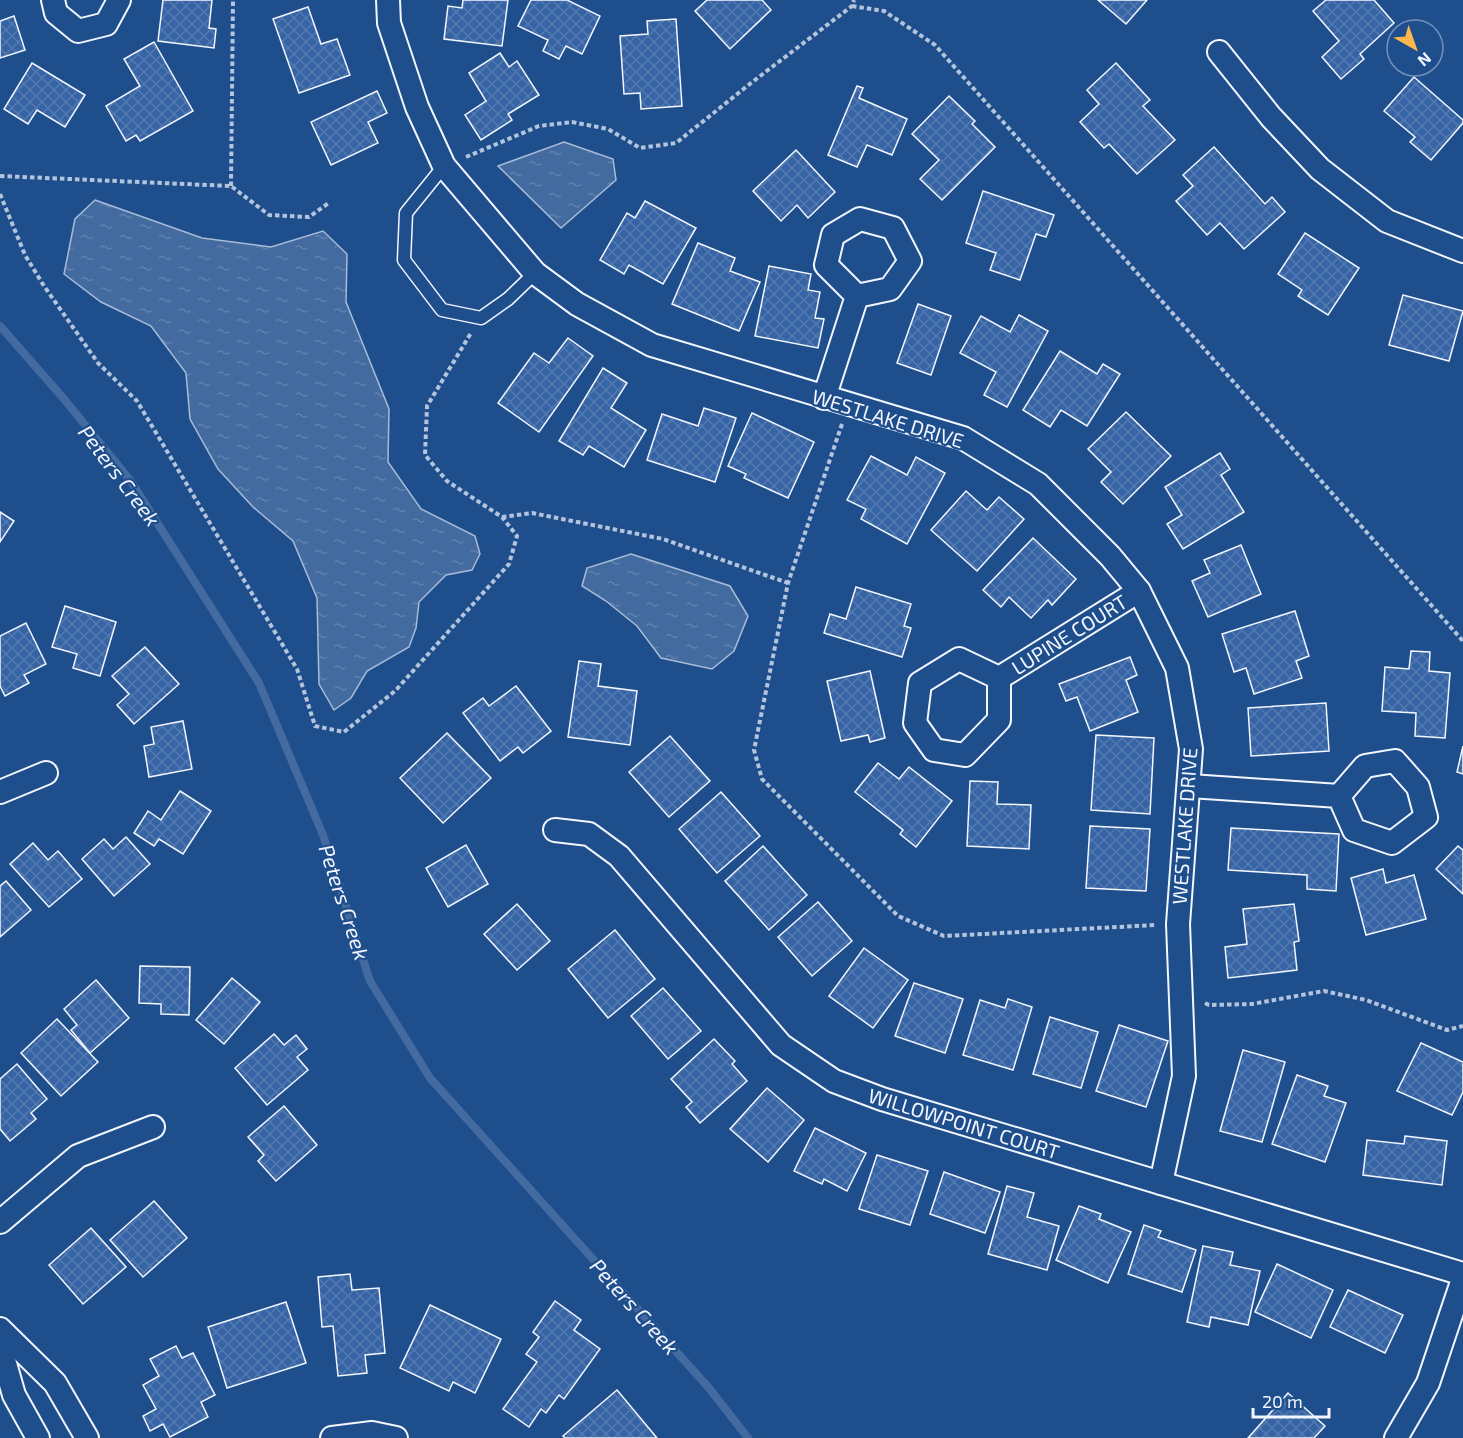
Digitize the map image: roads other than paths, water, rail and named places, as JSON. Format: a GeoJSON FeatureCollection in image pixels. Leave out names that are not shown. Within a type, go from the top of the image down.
{"type":"FeatureCollection","features":[{"type":"Feature","properties":{"kind":"street"},"geometry":{"type":"LineString","coordinates":[[53,0],[56,14],[78,31],[106,24],[119,0]]}},
{"type":"Feature","properties":{"kind":"street","name":"WESTLAKE DRIVE"},"geometry":{"type":"LineString","coordinates":[[388,0],[389,23],[417,107],[444,166],[536,273],[577,304],[652,345],[963,438],[1038,484],[1110,556],[1139,591],[1177,668],[1191,748],[1190,786],[1178,924],[1184,1076],[1161,1183]]}},
{"type":"Feature","properties":{"kind":"street"},"geometry":{"type":"LineString","coordinates":[[1219,52],[1271,117],[1320,169],[1387,221],[1463,251]]}},
{"type":"Feature","properties":{"kind":"street"},"geometry":{"type":"LineString","coordinates":[[825,398],[857,296]]}},
{"type":"Feature","properties":{"kind":"street","name":"LUPINE COURT"},"geometry":{"type":"LineString","coordinates":[[999,678],[1139,591]]}},
{"type":"Feature","properties":{"kind":"street","name":"LUPINE COURT"},"geometry":{"type":"LineString","coordinates":[[959,659],[999,678],[999,720],[965,755],[934,750],[915,723],[920,682],[959,659]]}},
{"type":"Feature","properties":{"kind":"street"},"geometry":{"type":"LineString","coordinates":[[0,792],[46,773]]}},
{"type":"Feature","properties":{"kind":"street"},"geometry":{"type":"LineString","coordinates":[[1190,786],[1339,796]]}},
{"type":"Feature","properties":{"kind":"street","name":"WILLOWPOINT COURT"},"geometry":{"type":"LineString","coordinates":[[555,830],[589,834],[619,856],[782,1045],[834,1081],[882,1099],[1463,1274]]}},
{"type":"Feature","properties":{"kind":"street"},"geometry":{"type":"LineString","coordinates":[[0,1222],[78,1156],[153,1127]]}},
{"type":"Feature","properties":{"kind":"street"},"geometry":{"type":"LineString","coordinates":[[1396,1438],[1428,1383],[1463,1279]]}},
{"type":"Feature","properties":{"kind":"street"},"geometry":{"type":"LineString","coordinates":[[0,1329],[55,1383],[87,1438]]}},
{"type":"Feature","properties":{"kind":"street"},"geometry":{"type":"LineString","coordinates":[[0,1346],[14,1395],[38,1438]]}},
{"type":"Feature","properties":{"kind":"street"},"geometry":{"type":"LineString","coordinates":[[332,1438],[372,1432],[396,1438]]}},
{"type":"Feature","properties":{"kind":"lane"},"geometry":{"type":"LineString","coordinates":[[444,166],[406,213],[404,260],[442,310],[480,318],[508,299],[536,273]]}},
{"type":"Feature","properties":{"kind":"water"},"geometry":{"type":"Polygon","coordinates":[[[564,142],[613,159],[616,180],[561,228],[498,166],[564,142]]]}},
{"type":"Feature","properties":{"kind":"water"},"geometry":{"type":"Polygon","coordinates":[[[95,200],[202,238],[271,247],[323,231],[347,254],[346,302],[389,409],[388,462],[421,509],[475,536],[480,554],[472,570],[446,575],[419,602],[416,628],[409,647],[367,671],[351,698],[334,710],[319,684],[317,598],[293,541],[253,507],[218,469],[190,419],[186,373],[151,326],[101,302],[64,274],[75,219],[95,200]]]}},
{"type":"Feature","properties":{"kind":"water"},"geometry":{"type":"Polygon","coordinates":[[[631,554],[730,586],[748,616],[734,651],[712,669],[661,658],[637,626],[606,601],[582,586],[587,568],[631,554]]]}},
{"type":"Feature","properties":{"kind":"waterway","name":"Peters Creek"},"geometry":{"type":"LineString","coordinates":[[0,326],[64,399],[130,480],[259,683],[323,835],[370,981],[430,1078],[709,1388],[748,1438]]}}]}
